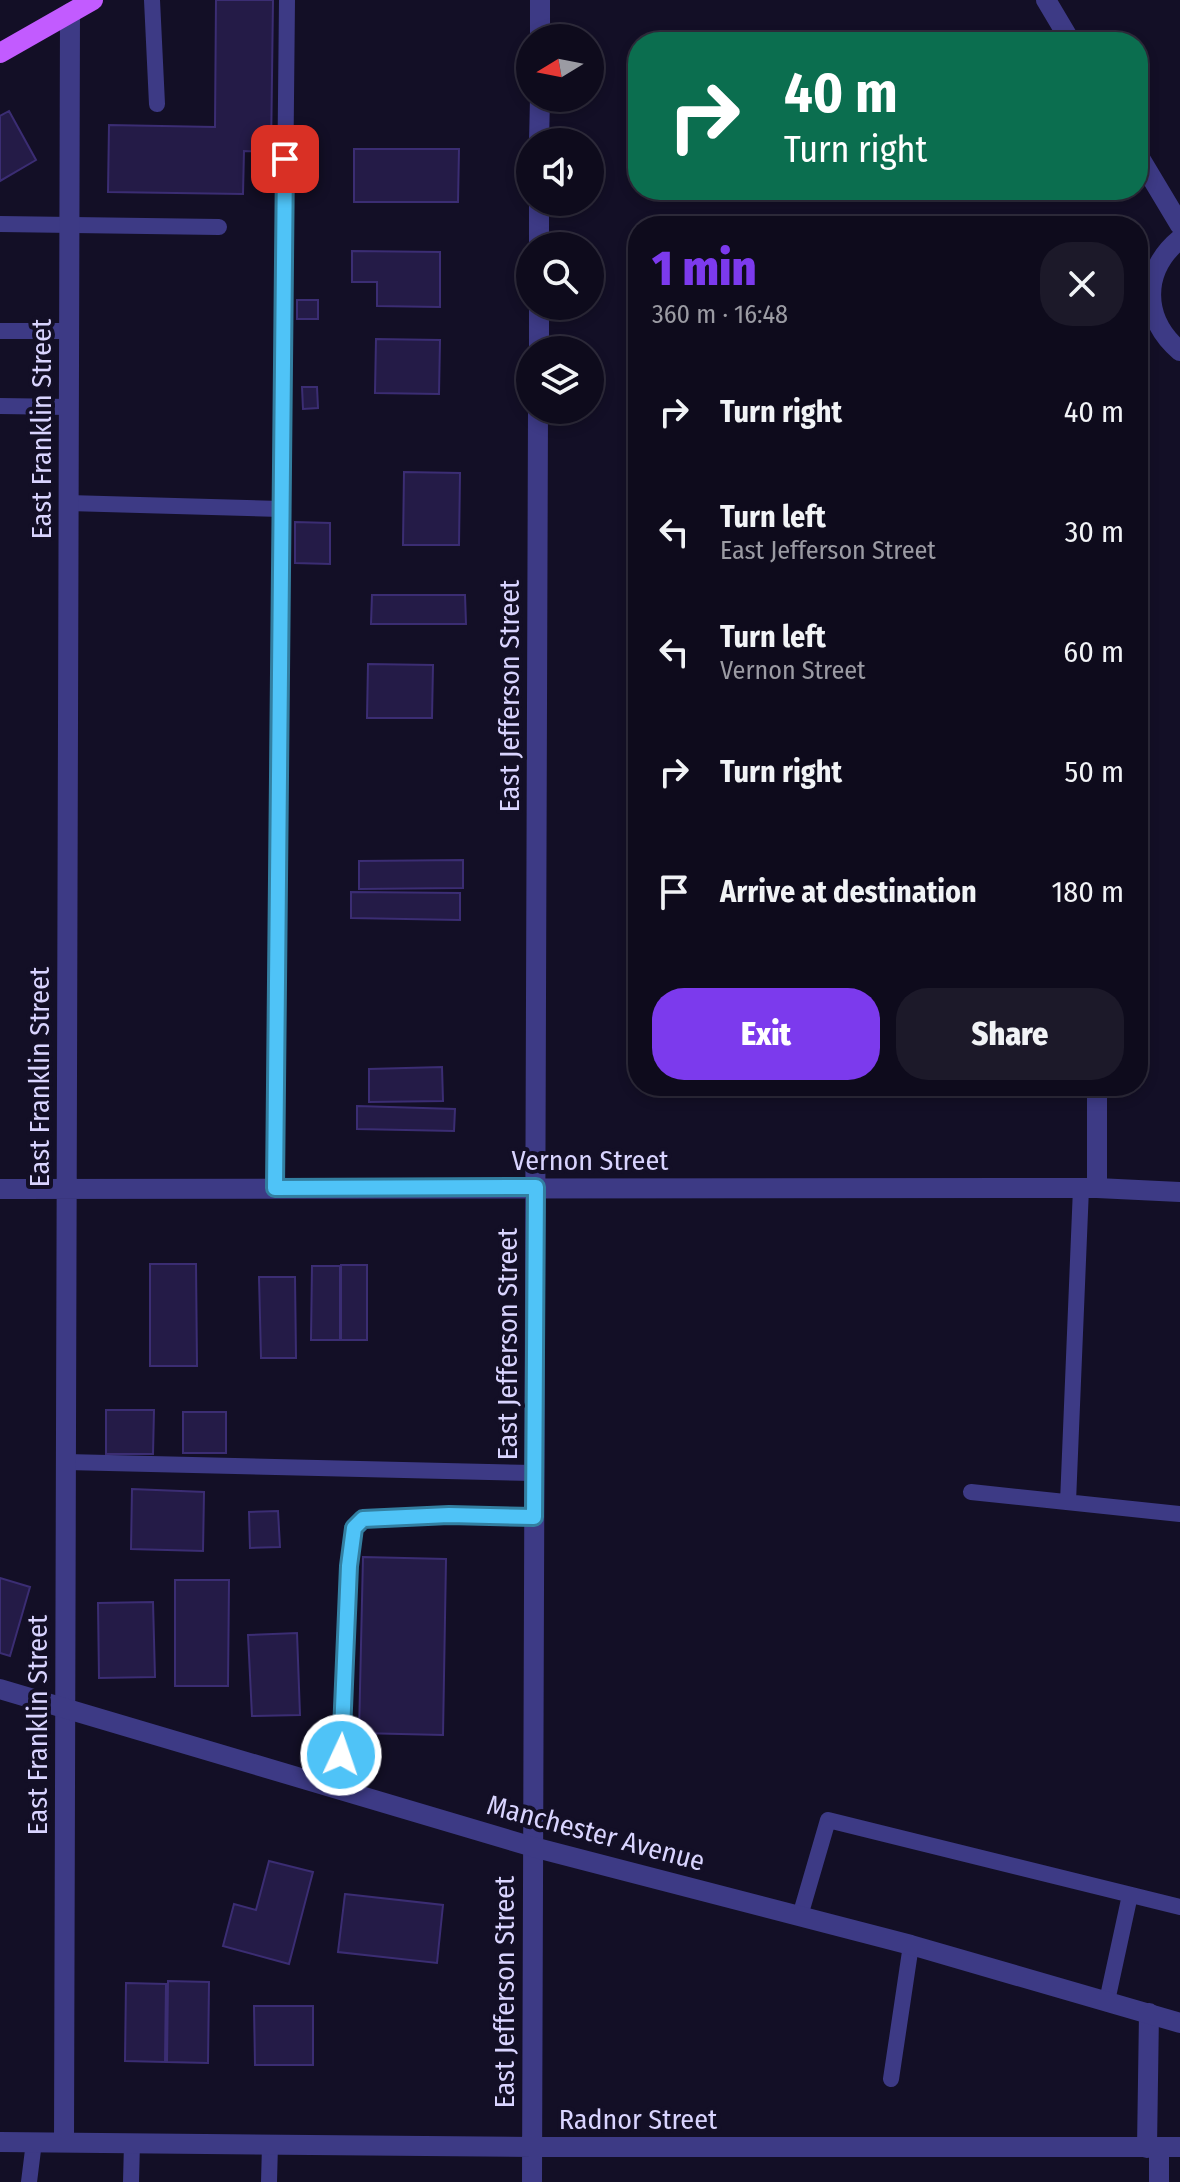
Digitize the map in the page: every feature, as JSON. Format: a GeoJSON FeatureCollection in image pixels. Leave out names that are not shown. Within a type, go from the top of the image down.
{"type":"FeatureCollection","features":[{"type":"Feature","properties":{"kind":"main road"},"geometry":{"type":"LineString","coordinates":[[0,53],[65,6],[93,0]]}},
{"type":"Feature","properties":{"kind":"street"},"geometry":{"type":"LineString","coordinates":[[540,0],[540,24]]}},
{"type":"Feature","properties":{"kind":"street"},"geometry":{"type":"LineString","coordinates":[[1046,0],[1065,32]]}},
{"type":"Feature","properties":{"kind":"street","name":"East Franklin Street"},"geometry":{"type":"LineString","coordinates":[[64,2142],[69,407],[65,6]]}},
{"type":"Feature","properties":{"kind":"street"},"geometry":{"type":"LineString","coordinates":[[1148,172],[1180,225]]}},
{"type":"Feature","properties":{"kind":"street"},"geometry":{"type":"LineString","coordinates":[[1180,239],[1166,251],[1153,274],[1150,297],[1156,321],[1180,351]]}},
{"type":"Feature","properties":{"kind":"street","name":"East Jefferson Street"},"geometry":{"type":"LineString","coordinates":[[532,2182],[538,424]]}},
{"type":"Feature","properties":{"kind":"street"},"geometry":{"type":"LineString","coordinates":[[1089,1188],[1096,1096]]}},
{"type":"Feature","properties":{"kind":"street","name":"Vernon Street"},"geometry":{"type":"LineString","coordinates":[[0,1189],[1089,1188],[1180,1192]]}},
{"type":"Feature","properties":{"kind":"street","name":"Manchester Avenue"},"geometry":{"type":"LineString","coordinates":[[0,1689],[533,1847],[911,1945],[1180,2023]]}},
{"type":"Feature","properties":{"kind":"street"},"geometry":{"type":"LineString","coordinates":[[1149,2013],[1162,2148],[1159,2182]]}},
{"type":"Feature","properties":{"kind":"street","name":"Radnor Street"},"geometry":{"type":"LineString","coordinates":[[0,2142],[1162,2148]]}},
{"type":"Feature","properties":{"kind":"lane"},"geometry":{"type":"LineString","coordinates":[[152,0],[157,104]]}},
{"type":"Feature","properties":{"kind":"lane"},"geometry":{"type":"LineString","coordinates":[[275,1188],[287,0]]}},
{"type":"Feature","properties":{"kind":"lane"},"geometry":{"type":"LineString","coordinates":[[0,224],[219,227]]}},
{"type":"Feature","properties":{"kind":"lane"},"geometry":{"type":"LineString","coordinates":[[0,331],[69,331]]}},
{"type":"Feature","properties":{"kind":"lane"},"geometry":{"type":"LineString","coordinates":[[0,406],[69,407]]}},
{"type":"Feature","properties":{"kind":"lane"},"geometry":{"type":"LineString","coordinates":[[68,503],[281,509]]}},
{"type":"Feature","properties":{"kind":"lane"},"geometry":{"type":"LineString","coordinates":[[1068,1502],[1089,1188]]}},
{"type":"Feature","properties":{"kind":"lane"},"geometry":{"type":"LineString","coordinates":[[66,1462],[534,1473]]}},
{"type":"Feature","properties":{"kind":"lane"},"geometry":{"type":"LineString","coordinates":[[971,1492],[1180,1514]]}},
{"type":"Feature","properties":{"kind":"lane"},"geometry":{"type":"LineString","coordinates":[[339,1789],[349,1566],[354,1528],[363,1519],[449,1515],[534,1517]]}},
{"type":"Feature","properties":{"kind":"lane"},"geometry":{"type":"LineString","coordinates":[[800,1916],[828,1820],[1180,1907]]}},
{"type":"Feature","properties":{"kind":"lane"},"geometry":{"type":"LineString","coordinates":[[1107,2001],[1130,1895]]}},
{"type":"Feature","properties":{"kind":"lane"},"geometry":{"type":"LineString","coordinates":[[891,2079],[911,1945]]}},
{"type":"Feature","properties":{"kind":"lane"},"geometry":{"type":"LineString","coordinates":[[29,2182],[34,2142]]}},
{"type":"Feature","properties":{"kind":"lane"},"geometry":{"type":"LineString","coordinates":[[131,2182],[132,2143]]}},
{"type":"Feature","properties":{"kind":"lane"},"geometry":{"type":"LineString","coordinates":[[269,2182],[270,2145]]}},
{"type":"Feature","properties":{"kind":"building"},"geometry":{"type":"Polygon","coordinates":[[[216,0],[273,0],[271,152],[244,151],[243,194],[108,192],[109,125],[215,127],[216,0]]]}},
{"type":"Feature","properties":{"kind":"building"},"geometry":{"type":"Polygon","coordinates":[[[9,111],[36,160],[0,181],[0,116],[9,111]]]}},
{"type":"Feature","properties":{"kind":"building"},"geometry":{"type":"Polygon","coordinates":[[[354,149],[459,149],[458,202],[354,202],[354,149]]]}},
{"type":"Feature","properties":{"kind":"building"},"geometry":{"type":"Polygon","coordinates":[[[352,251],[440,252],[440,307],[377,306],[377,282],[352,282],[352,251]]]}},
{"type":"Feature","properties":{"kind":"building"},"geometry":{"type":"Polygon","coordinates":[[[297,300],[318,300],[318,319],[297,319],[297,300]]]}},
{"type":"Feature","properties":{"kind":"building"},"geometry":{"type":"Polygon","coordinates":[[[376,339],[440,340],[439,394],[375,393],[376,339]]]}},
{"type":"Feature","properties":{"kind":"building"},"geometry":{"type":"Polygon","coordinates":[[[302,387],[317,387],[318,408],[303,409],[302,387]]]}},
{"type":"Feature","properties":{"kind":"building"},"geometry":{"type":"Polygon","coordinates":[[[404,472],[460,473],[459,545],[403,545],[404,472]]]}},
{"type":"Feature","properties":{"kind":"building"},"geometry":{"type":"Polygon","coordinates":[[[295,522],[330,523],[330,564],[295,563],[295,522]]]}},
{"type":"Feature","properties":{"kind":"building"},"geometry":{"type":"Polygon","coordinates":[[[372,595],[465,595],[466,624],[371,624],[372,595]]]}},
{"type":"Feature","properties":{"kind":"building"},"geometry":{"type":"Polygon","coordinates":[[[368,664],[433,665],[432,718],[367,718],[368,664]]]}},
{"type":"Feature","properties":{"kind":"building"},"geometry":{"type":"Polygon","coordinates":[[[463,860],[463,888],[359,889],[359,861],[463,860]]]}},
{"type":"Feature","properties":{"kind":"building"},"geometry":{"type":"Polygon","coordinates":[[[351,892],[460,893],[460,920],[351,918],[351,892]]]}},
{"type":"Feature","properties":{"kind":"building"},"geometry":{"type":"Polygon","coordinates":[[[442,1067],[443,1101],[369,1102],[369,1069],[442,1067]]]}},
{"type":"Feature","properties":{"kind":"building"},"geometry":{"type":"Polygon","coordinates":[[[357,1106],[455,1109],[454,1131],[357,1129],[357,1106]]]}},
{"type":"Feature","properties":{"kind":"building"},"geometry":{"type":"Polygon","coordinates":[[[150,1264],[196,1264],[197,1366],[150,1366],[150,1264]]]}},
{"type":"Feature","properties":{"kind":"building"},"geometry":{"type":"Polygon","coordinates":[[[341,1265],[367,1265],[367,1340],[341,1340],[341,1265]]]}},
{"type":"Feature","properties":{"kind":"building"},"geometry":{"type":"Polygon","coordinates":[[[312,1266],[340,1266],[340,1340],[311,1340],[312,1266]]]}},
{"type":"Feature","properties":{"kind":"building"},"geometry":{"type":"Polygon","coordinates":[[[259,1277],[295,1277],[296,1358],[261,1358],[259,1277]]]}},
{"type":"Feature","properties":{"kind":"building"},"geometry":{"type":"Polygon","coordinates":[[[106,1410],[154,1410],[153,1454],[106,1454],[106,1410]]]}},
{"type":"Feature","properties":{"kind":"building"},"geometry":{"type":"Polygon","coordinates":[[[183,1412],[226,1412],[226,1453],[183,1453],[183,1412]]]}},
{"type":"Feature","properties":{"kind":"building"},"geometry":{"type":"Polygon","coordinates":[[[132,1489],[204,1492],[203,1551],[131,1549],[132,1489]]]}},
{"type":"Feature","properties":{"kind":"building"},"geometry":{"type":"Polygon","coordinates":[[[278,1511],[280,1547],[250,1548],[249,1512],[278,1511]]]}},
{"type":"Feature","properties":{"kind":"building"},"geometry":{"type":"Polygon","coordinates":[[[363,1557],[446,1559],[443,1735],[359,1733],[363,1557]]]}},
{"type":"Feature","properties":{"kind":"building"},"geometry":{"type":"Polygon","coordinates":[[[0,1578],[30,1587],[10,1656],[0,1653],[0,1578]]]}},
{"type":"Feature","properties":{"kind":"building"},"geometry":{"type":"Polygon","coordinates":[[[175,1580],[229,1580],[228,1686],[175,1686],[175,1580]]]}},
{"type":"Feature","properties":{"kind":"building"},"geometry":{"type":"Polygon","coordinates":[[[153,1602],[155,1677],[99,1678],[98,1603],[153,1602]]]}},
{"type":"Feature","properties":{"kind":"building"},"geometry":{"type":"Polygon","coordinates":[[[297,1633],[300,1715],[252,1716],[248,1635],[297,1633]]]}},
{"type":"Feature","properties":{"kind":"building"},"geometry":{"type":"Polygon","coordinates":[[[269,1861],[313,1872],[289,1964],[223,1946],[234,1904],[256,1910],[269,1861]]]}},
{"type":"Feature","properties":{"kind":"building"},"geometry":{"type":"Polygon","coordinates":[[[345,1894],[443,1905],[437,1963],[338,1952],[345,1894]]]}},
{"type":"Feature","properties":{"kind":"building"},"geometry":{"type":"Polygon","coordinates":[[[168,1981],[209,1982],[208,2063],[167,2062],[168,1981]]]}},
{"type":"Feature","properties":{"kind":"building"},"geometry":{"type":"Polygon","coordinates":[[[126,1983],[166,1984],[165,2062],[125,2061],[126,1983]]]}},
{"type":"Feature","properties":{"kind":"building"},"geometry":{"type":"Polygon","coordinates":[[[254,2006],[313,2006],[313,2065],[255,2065],[254,2006]]]}},
{"type":"Feature","properties":{"kind":"route"},"geometry":{"type":"LineString","coordinates":[[285,159],[275,1188],[536,1187],[534,1517],[449,1515],[363,1519],[354,1528],[349,1566],[341,1755]]}}]}
